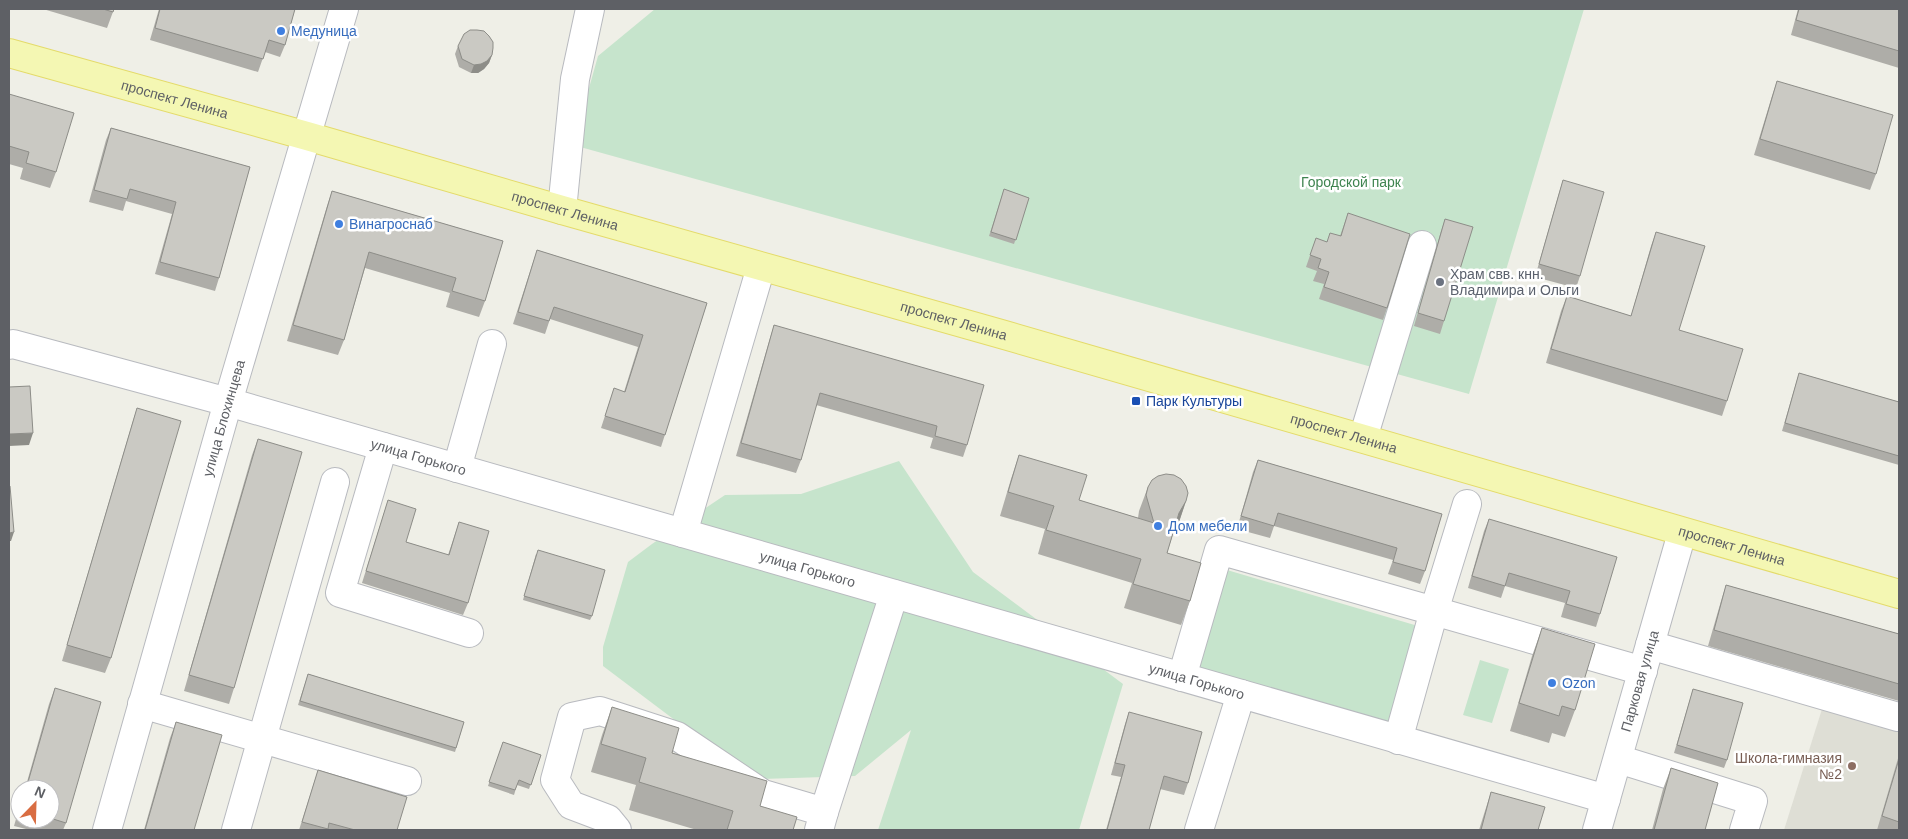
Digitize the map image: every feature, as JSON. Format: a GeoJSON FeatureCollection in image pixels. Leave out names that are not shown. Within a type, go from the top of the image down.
{"type":"FeatureCollection","features":[{"type":"Feature","properties":{"kind":"main road","name":"проспект Ленина"},"geometry":{"type":"LineString","coordinates":[[9,52],[1363,438],[1899,594]]}},
{"type":"Feature","properties":{"kind":"street","name":"улица Блохинцева"},"geometry":{"type":"LineString","coordinates":[[107,830],[228,402],[344,9]]}},
{"type":"Feature","properties":{"kind":"street"},"geometry":{"type":"LineString","coordinates":[[562,210],[575,79],[590,9]]}},
{"type":"Feature","properties":{"kind":"street"},"geometry":{"type":"LineString","coordinates":[[1363,438],[1422,245]]}},
{"type":"Feature","properties":{"kind":"street"},"geometry":{"type":"LineString","coordinates":[[683,534],[761,267]]}},
{"type":"Feature","properties":{"kind":"street"},"geometry":{"type":"LineString","coordinates":[[457,468],[492,344]]}},
{"type":"Feature","properties":{"kind":"street","name":"улица Горького"},"geometry":{"type":"LineString","coordinates":[[9,345],[228,402],[383,446],[1606,800]]}},
{"type":"Feature","properties":{"kind":"street"},"geometry":{"type":"LineString","coordinates":[[383,446],[340,594],[469,633]]}},
{"type":"Feature","properties":{"kind":"street"},"geometry":{"type":"LineString","coordinates":[[236,830],[335,482]]}},
{"type":"Feature","properties":{"kind":"street"},"geometry":{"type":"LineString","coordinates":[[1398,740],[1434,611],[1467,504]]}},
{"type":"Feature","properties":{"kind":"street","name":"Парковая улица"},"geometry":{"type":"LineString","coordinates":[[1598,830],[1682,532]]}},
{"type":"Feature","properties":{"kind":"street"},"geometry":{"type":"LineString","coordinates":[[1182,677],[1219,550],[1643,671]]}},
{"type":"Feature","properties":{"kind":"street"},"geometry":{"type":"LineString","coordinates":[[617,830],[608,819],[571,805],[555,780],[572,718],[600,711],[677,736],[763,794],[821,821],[894,594]]}},
{"type":"Feature","properties":{"kind":"street"},"geometry":{"type":"LineString","coordinates":[[1650,645],[1898,717]]}},
{"type":"Feature","properties":{"kind":"street"},"geometry":{"type":"LineString","coordinates":[[1199,830],[1241,694]]}},
{"type":"Feature","properties":{"kind":"street"},"geometry":{"type":"LineString","coordinates":[[142,704],[407,781]]}},
{"type":"Feature","properties":{"kind":"street"},"geometry":{"type":"LineString","coordinates":[[1618,759],[1753,801],[1744,830]]}},
{"type":"Feature","properties":{"kind":"shaded area","name":"Школа-гимназия №2"},"geometry":{"type":"Polygon","coordinates":[[[1822,709],[1899,731],[1899,830],[1784,830],[1822,709]]]}},
{"type":"Feature","properties":{"kind":"green space","name":"Городской парк"},"geometry":{"type":"Polygon","coordinates":[[[655,9],[1584,9],[1469,394],[573,145],[598,56],[655,9]]]}},
{"type":"Feature","properties":{"kind":"green space"},"geometry":{"type":"Polygon","coordinates":[[[899,461],[973,572],[1123,684],[1079,830],[878,830],[911,730],[855,776],[761,779],[676,721],[603,666],[603,647],[628,562],[652,544],[725,495],[801,494],[899,461]]]}},
{"type":"Feature","properties":{"kind":"green space"},"geometry":{"type":"Polygon","coordinates":[[[1227,570],[1418,626],[1389,723],[1199,667],[1227,570]]]}},
{"type":"Feature","properties":{"kind":"green space"},"geometry":{"type":"Polygon","coordinates":[[[1480,660],[1509,669],[1492,723],[1463,715],[1480,660]]]}},
{"type":"Feature","properties":{"kind":"building"},"geometry":{"type":"Polygon","coordinates":[[[103,9],[114,9],[113,12],[103,9]]]}},
{"type":"Feature","properties":{"kind":"building"},"geometry":{"type":"Polygon","coordinates":[[[160,9],[295,9],[285,45],[269,40],[263,59],[155,28],[160,9]]]}},
{"type":"Feature","properties":{"kind":"building"},"geometry":{"type":"Polygon","coordinates":[[[1799,9],[1899,9],[1899,51],[1796,20],[1799,9]]]}},
{"type":"Feature","properties":{"kind":"building"},"geometry":{"type":"Polygon","coordinates":[[[470,30],[484,31],[493,42],[492,55],[481,64],[474,65],[462,59],[458,46],[464,34],[470,30]]]}},
{"type":"Feature","properties":{"kind":"building"},"geometry":{"type":"Polygon","coordinates":[[[1777,81],[1893,115],[1876,174],[1760,139],[1777,81]]]}},
{"type":"Feature","properties":{"kind":"building"},"geometry":{"type":"Polygon","coordinates":[[[9,94],[74,113],[56,172],[26,163],[29,152],[9,146],[9,94]]]}},
{"type":"Feature","properties":{"kind":"building"},"geometry":{"type":"Polygon","coordinates":[[[111,128],[250,167],[219,278],[160,262],[176,202],[130,189],[127,199],[94,190],[111,128]]]}},
{"type":"Feature","properties":{"kind":"building"},"geometry":{"type":"Polygon","coordinates":[[[1563,180],[1604,192],[1580,276],[1539,264],[1563,180]]]}},
{"type":"Feature","properties":{"kind":"building"},"geometry":{"type":"Polygon","coordinates":[[[1004,189],[1029,198],[1016,240],[991,232],[1004,189]]]}},
{"type":"Feature","properties":{"kind":"building"},"geometry":{"type":"Polygon","coordinates":[[[332,191],[503,241],[485,301],[452,291],[456,278],[369,252],[344,340],[293,325],[332,191]]]}},
{"type":"Feature","properties":{"kind":"building"},"geometry":{"type":"Polygon","coordinates":[[[1348,213],[1410,234],[1387,308],[1324,287],[1329,272],[1318,268],[1321,259],[1310,255],[1316,238],[1327,242],[1330,233],[1341,236],[1348,213]]]}},
{"type":"Feature","properties":{"kind":"building","name":"Храм свв. кнн. Владимира и Ольги"},"geometry":{"type":"Polygon","coordinates":[[[1445,219],[1473,227],[1444,321],[1418,313],[1445,219]]]}},
{"type":"Feature","properties":{"kind":"building"},"geometry":{"type":"Polygon","coordinates":[[[1656,232],[1705,246],[1679,330],[1743,349],[1727,401],[1551,349],[1567,296],[1631,316],[1656,232]]]}},
{"type":"Feature","properties":{"kind":"building"},"geometry":{"type":"Polygon","coordinates":[[[537,250],[707,303],[665,435],[605,416],[614,388],[625,392],[643,335],[554,307],[549,321],[518,312],[537,250]]]}},
{"type":"Feature","properties":{"kind":"building"},"geometry":{"type":"Polygon","coordinates":[[[774,325],[984,385],[967,445],[935,436],[937,426],[820,393],[801,460],[741,443],[774,325]]]}},
{"type":"Feature","properties":{"kind":"building"},"geometry":{"type":"Polygon","coordinates":[[[1799,373],[1899,402],[1899,456],[1785,423],[1799,373]]]}},
{"type":"Feature","properties":{"kind":"building"},"geometry":{"type":"Polygon","coordinates":[[[30,386],[33,433],[9,434],[9,387],[30,386]]]}},
{"type":"Feature","properties":{"kind":"building"},"geometry":{"type":"Polygon","coordinates":[[[137,408],[181,421],[111,658],[67,645],[137,408]]]}},
{"type":"Feature","properties":{"kind":"building"},"geometry":{"type":"Polygon","coordinates":[[[258,439],[302,452],[234,688],[189,675],[258,439]]]}},
{"type":"Feature","properties":{"kind":"building"},"geometry":{"type":"Polygon","coordinates":[[[1019,455],[1087,475],[1079,500],[1154,523],[1146,495],[1152,480],[1166,474],[1174,475],[1181,479],[1188,493],[1179,513],[1167,553],[1201,563],[1190,601],[1133,584],[1141,559],[1046,530],[1054,506],[1008,492],[1019,455]]]}},
{"type":"Feature","properties":{"kind":"building"},"geometry":{"type":"Polygon","coordinates":[[[1258,460],[1442,514],[1425,571],[1393,562],[1397,548],[1278,513],[1274,526],[1241,516],[1258,460]]]}},
{"type":"Feature","properties":{"kind":"building"},"geometry":{"type":"Polygon","coordinates":[[[9,486],[14,532],[9,533],[9,486]]]}},
{"type":"Feature","properties":{"kind":"building"},"geometry":{"type":"Polygon","coordinates":[[[388,500],[416,509],[406,542],[449,555],[459,522],[489,531],[468,603],[366,571],[388,500]]]}},
{"type":"Feature","properties":{"kind":"building"},"geometry":{"type":"Polygon","coordinates":[[[1489,519],[1617,557],[1600,614],[1566,604],[1570,591],[1509,573],[1505,586],[1472,576],[1489,519]]]}},
{"type":"Feature","properties":{"kind":"building"},"geometry":{"type":"Polygon","coordinates":[[[538,550],[605,570],[592,616],[524,596],[538,550]]]}},
{"type":"Feature","properties":{"kind":"building"},"geometry":{"type":"Polygon","coordinates":[[[1726,585],[1899,634],[1899,684],[1714,630],[1726,585]]]}},
{"type":"Feature","properties":{"kind":"building"},"geometry":{"type":"Polygon","coordinates":[[[1542,628],[1595,644],[1575,710],[1562,706],[1559,716],[1519,703],[1542,628]]]}},
{"type":"Feature","properties":{"kind":"building"},"geometry":{"type":"Polygon","coordinates":[[[308,674],[464,722],[456,748],[300,701],[308,674]]]}},
{"type":"Feature","properties":{"kind":"building"},"geometry":{"type":"Polygon","coordinates":[[[55,688],[101,702],[66,823],[60,821],[60,779],[29,779],[55,688]]]}},
{"type":"Feature","properties":{"kind":"building"},"geometry":{"type":"Polygon","coordinates":[[[1693,689],[1743,703],[1727,760],[1677,745],[1693,689]]]}},
{"type":"Feature","properties":{"kind":"building"},"geometry":{"type":"Polygon","coordinates":[[[612,707],[679,728],[672,753],[767,781],[760,806],[797,817],[793,830],[727,830],[733,811],[639,782],[646,758],[601,744],[612,707]]]}},
{"type":"Feature","properties":{"kind":"building"},"geometry":{"type":"Polygon","coordinates":[[[1129,712],[1202,732],[1188,783],[1164,776],[1149,830],[1107,830],[1125,765],[1115,763],[1129,712]]]}},
{"type":"Feature","properties":{"kind":"building"},"geometry":{"type":"Polygon","coordinates":[[[176,722],[222,735],[194,830],[145,830],[176,722]]]}},
{"type":"Feature","properties":{"kind":"building"},"geometry":{"type":"Polygon","coordinates":[[[503,742],[541,755],[531,785],[519,780],[515,790],[489,782],[503,742]]]}},
{"type":"Feature","properties":{"kind":"building"},"geometry":{"type":"Polygon","coordinates":[[[1899,759],[1899,822],[1882,816],[1899,759]]]}},
{"type":"Feature","properties":{"kind":"building"},"geometry":{"type":"Polygon","coordinates":[[[1671,768],[1718,783],[1705,830],[1654,830],[1671,768]]]}},
{"type":"Feature","properties":{"kind":"building"},"geometry":{"type":"Polygon","coordinates":[[[318,770],[407,797],[397,830],[355,830],[329,823],[328,829],[302,822],[318,770]]]}},
{"type":"Feature","properties":{"kind":"building"},"geometry":{"type":"Polygon","coordinates":[[[1491,792],[1545,807],[1538,830],[1481,830],[1491,792]]]}},
{"type":"Feature","properties":{"kind":"place","name":"Медуница"},"geometry":{"type":"Point","coordinates":[281,31]}},
{"type":"Feature","properties":{"kind":"place","name":"Винагроснаб"},"geometry":{"type":"Point","coordinates":[339,224]}},
{"type":"Feature","properties":{"kind":"place","name":"Храм свв. кнн. Владимира и Ольги"},"geometry":{"type":"Point","coordinates":[1440,282]}},
{"type":"Feature","properties":{"kind":"place","name":"Парк Культуры"},"geometry":{"type":"Point","coordinates":[1136,401]}},
{"type":"Feature","properties":{"kind":"place","name":"Дом мебели"},"geometry":{"type":"Point","coordinates":[1158,526]}},
{"type":"Feature","properties":{"kind":"place","name":"Ozon"},"geometry":{"type":"Point","coordinates":[1552,683]}},
{"type":"Feature","properties":{"kind":"place","name":"Школа-гимназия №2"},"geometry":{"type":"Point","coordinates":[1852,766]}}]}
